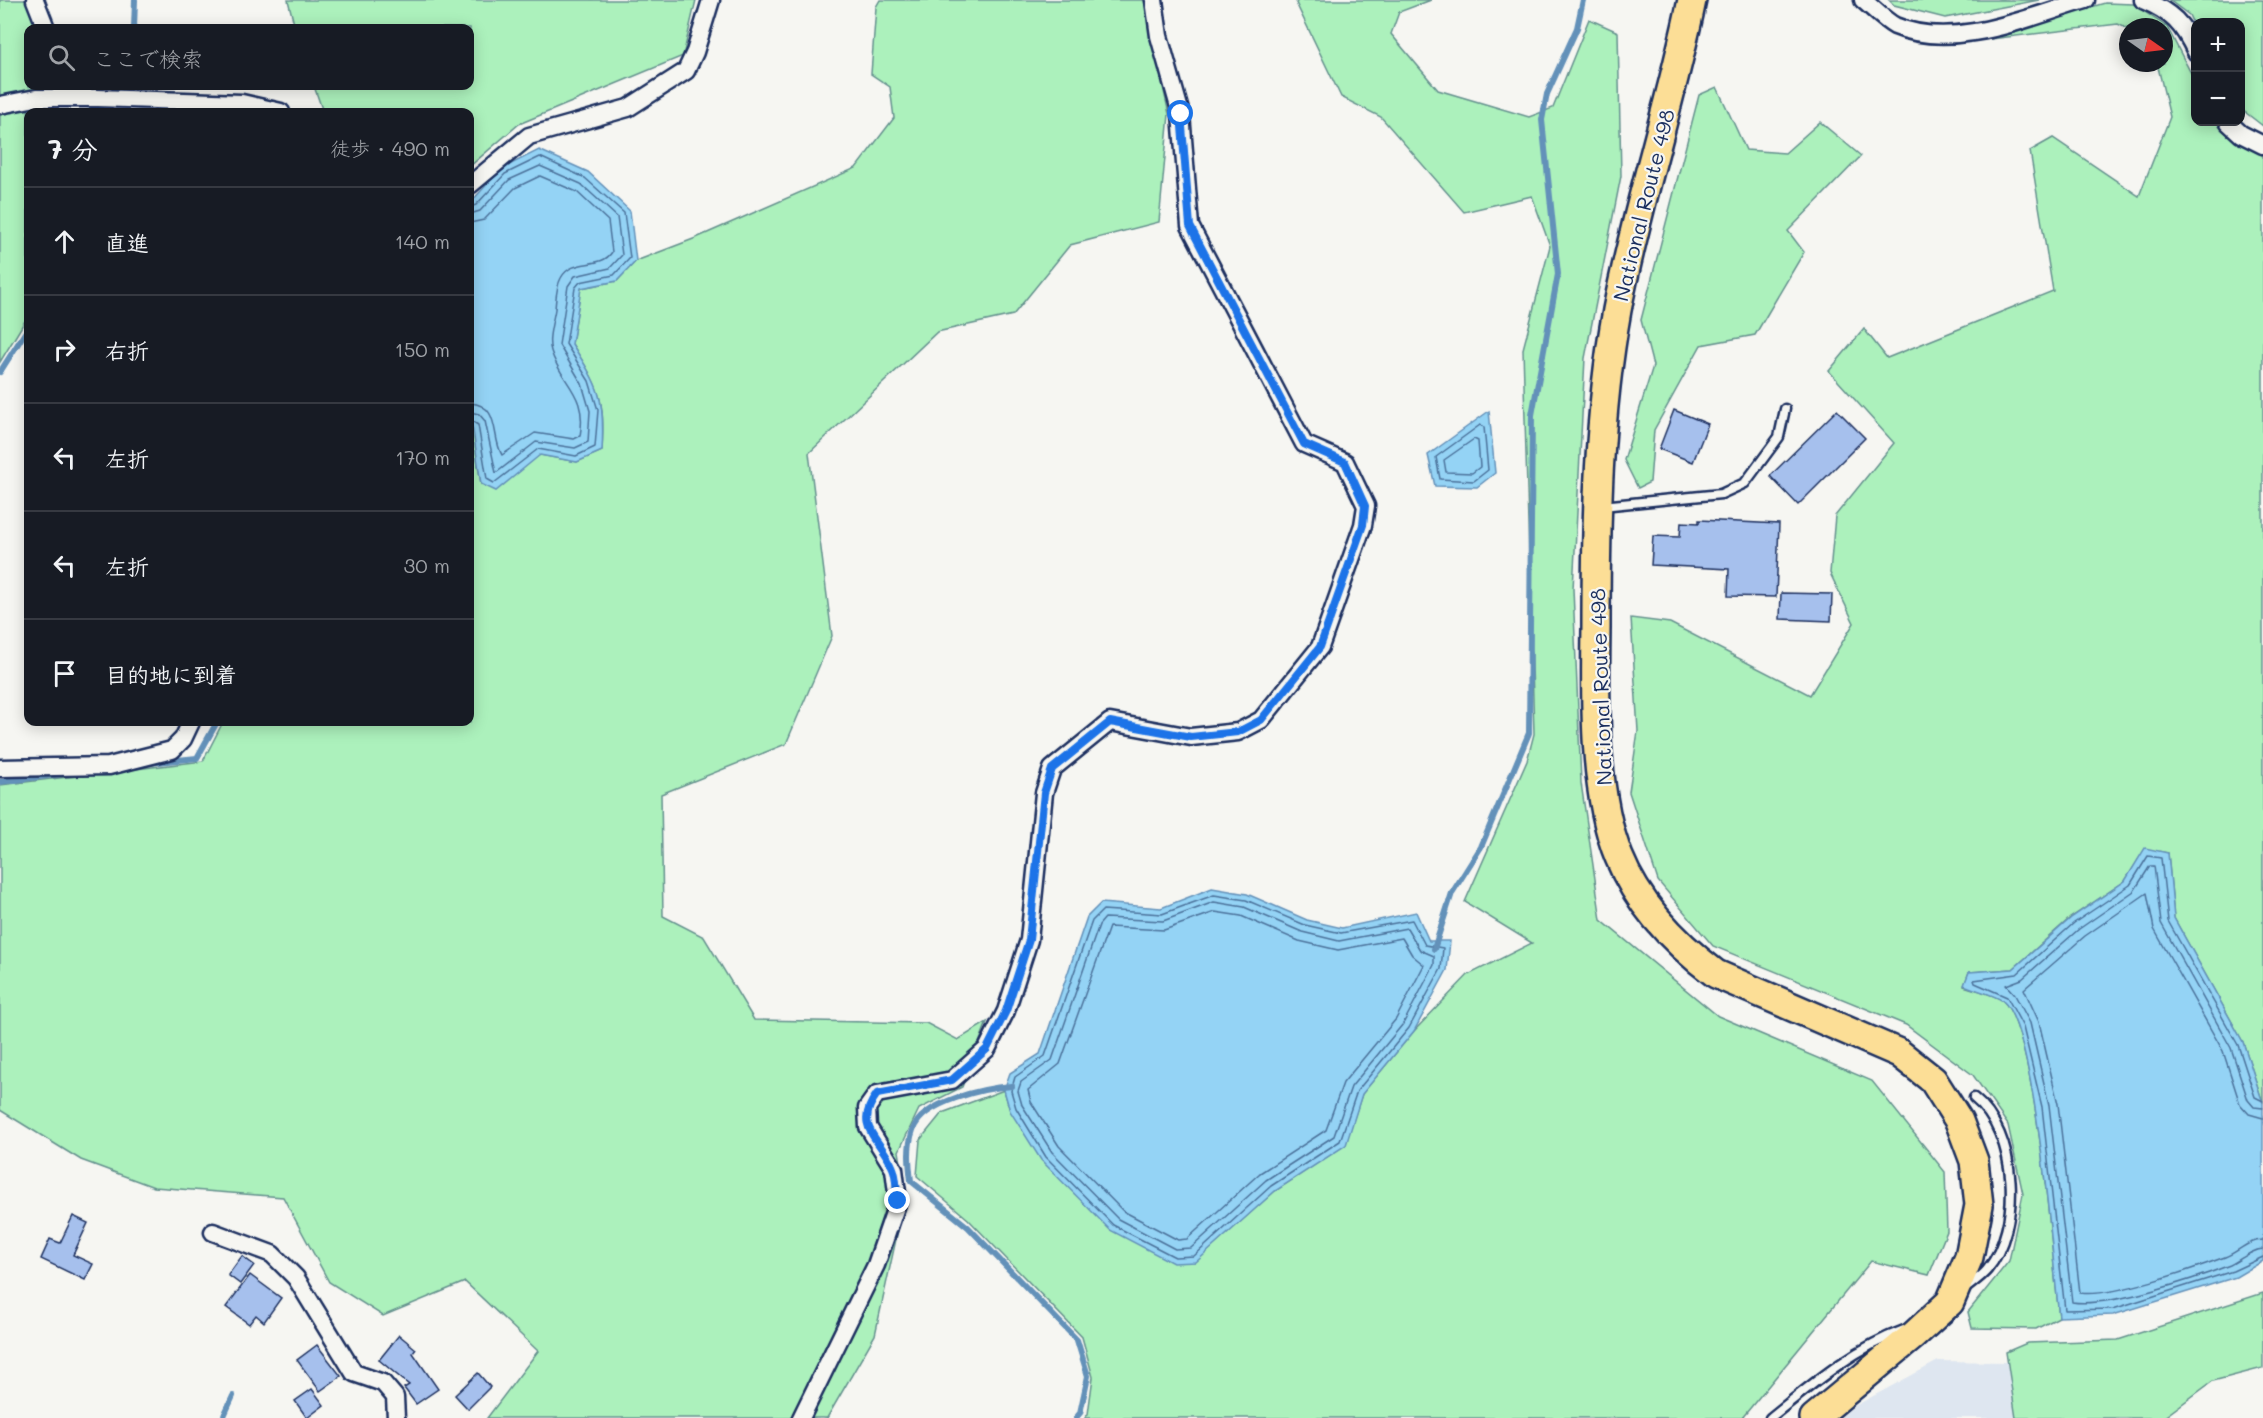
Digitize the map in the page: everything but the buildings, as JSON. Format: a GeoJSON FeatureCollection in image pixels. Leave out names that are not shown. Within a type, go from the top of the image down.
{"type":"FeatureCollection","features":[{"type":"Feature","properties":{"kind":"highway","name":"National Route 498"},"geometry":{"type":"LineString","coordinates":[[1692,0],[1682,49],[1643,189],[1617,311],[1604,395],[1596,507],[1598,754],[1606,808],[1618,857],[1663,927],[1691,955],[1716,974],[1899,1053],[1934,1080],[1959,1121],[1974,1161],[1979,1205],[1970,1257],[1950,1302],[1814,1418]]}},
{"type":"Feature","properties":{"kind":"street"},"geometry":{"type":"LineString","coordinates":[[35,0],[44,24]]}},
{"type":"Feature","properties":{"kind":"street"},"geometry":{"type":"LineString","coordinates":[[474,182],[529,136],[628,108],[686,71],[695,52],[711,0]]}},
{"type":"Feature","properties":{"kind":"street"},"geometry":{"type":"LineString","coordinates":[[801,1418],[876,1265],[898,1201],[894,1169],[868,1127],[867,1108],[877,1094],[952,1080],[987,1049],[1006,1011],[1029,940],[1044,793],[1052,769],[1110,722],[1191,737],[1238,732],[1261,720],[1320,647],[1363,525],[1365,506],[1345,462],[1304,444],[1190,226],[1181,114],[1159,36],[1154,0]]}},
{"type":"Feature","properties":{"kind":"street"},"geometry":{"type":"LineString","coordinates":[[1863,0],[1893,25],[1925,35],[1964,35],[2086,0]]}},
{"type":"Feature","properties":{"kind":"street"},"geometry":{"type":"LineString","coordinates":[[2143,0],[2166,10],[2191,42]]}},
{"type":"Feature","properties":{"kind":"street"},"geometry":{"type":"LineString","coordinates":[[0,105],[38,92],[125,99],[159,106],[242,103],[264,108]]}},
{"type":"Feature","properties":{"kind":"street"},"geometry":{"type":"LineString","coordinates":[[2232,126],[2241,134],[2263,145]]}},
{"type":"Feature","properties":{"kind":"street"},"geometry":{"type":"LineString","coordinates":[[0,768],[109,765],[172,750],[183,739],[189,726]]}},
{"type":"Feature","properties":{"kind":"street"},"geometry":{"type":"LineString","coordinates":[[213,1232],[272,1254],[296,1278],[354,1373],[383,1383],[395,1397],[396,1418]]}},
{"type":"Feature","properties":{"kind":"lane"},"geometry":{"type":"LineString","coordinates":[[1596,507],[1721,494],[1745,483],[1779,437],[1785,410]]}},
{"type":"Feature","properties":{"kind":"lane"},"geometry":{"type":"LineString","coordinates":[[1950,1302],[1987,1270],[2002,1244],[2011,1196],[2008,1166],[2000,1135],[1988,1109],[1974,1098]]}},
{"type":"Feature","properties":{"kind":"lane"},"geometry":{"type":"LineString","coordinates":[[1770,1418],[1813,1383],[1868,1346],[1931,1320]]}},
{"type":"Feature","properties":{"kind":"shaded area"},"geometry":{"type":"Polygon","coordinates":[[[1938,1361],[2007,1362],[2016,1418],[1840,1418],[1853,1407],[1938,1361]]]}},
{"type":"Feature","properties":{"kind":"green space"},"geometry":{"type":"Polygon","coordinates":[[[0,0],[29,0],[35,24],[24,24],[24,90],[35,90],[29,108],[24,108],[24,323],[0,362],[0,0]]]}},
{"type":"Feature","properties":{"kind":"green space"},"geometry":{"type":"Polygon","coordinates":[[[288,0],[696,0],[683,56],[519,124],[474,163],[474,108],[322,108],[315,90],[474,90],[474,24],[294,24],[288,0]]]}},
{"type":"Feature","properties":{"kind":"green space"},"geometry":{"type":"Polygon","coordinates":[[[880,0],[1144,0],[1169,114],[1159,222],[1070,245],[1013,315],[937,332],[809,453],[832,636],[786,744],[661,794],[663,916],[704,937],[754,1020],[926,1023],[958,1040],[987,1022],[962,1087],[919,1109],[899,1151],[906,1194],[875,1335],[827,1418],[487,1418],[538,1351],[465,1282],[383,1316],[329,1282],[283,1197],[154,1187],[81,1160],[0,1110],[0,785],[203,761],[221,726],[474,726],[474,438],[481,484],[540,455],[577,462],[602,451],[603,418],[599,394],[572,344],[581,288],[617,281],[636,261],[696,238],[856,168],[894,118],[890,87],[871,74],[876,7],[880,0]]]}},
{"type":"Feature","properties":{"kind":"green space"},"geometry":{"type":"Polygon","coordinates":[[[1298,0],[1431,0],[1399,12],[1391,34],[1438,90],[1529,117],[1553,108],[1589,19],[1618,32],[1621,176],[1585,358],[1573,589],[1581,783],[1601,920],[1718,1016],[1872,1081],[1945,1172],[1947,1231],[1929,1275],[1871,1261],[1742,1418],[1085,1418],[1088,1414],[1093,1377],[1082,1337],[968,1219],[917,1176],[920,1140],[942,1113],[1004,1090],[1010,1111],[1195,1262],[1275,1191],[1345,1145],[1362,1094],[1414,1031],[1468,975],[1532,943],[1465,902],[1527,761],[1534,734],[1523,349],[1550,246],[1532,196],[1464,212],[1381,117],[1341,97],[1296,3],[1298,0]]]}},
{"type":"Feature","properties":{"kind":"green space"},"geometry":{"type":"Polygon","coordinates":[[[1889,0],[2039,0],[1945,18],[1894,5],[1889,0]]]}},
{"type":"Feature","properties":{"kind":"green space"},"geometry":{"type":"Polygon","coordinates":[[[2169,0],[2263,0],[2263,126],[2245,112],[2245,18],[2191,19],[2189,15],[2169,0]]]}},
{"type":"Feature","properties":{"kind":"green space"},"geometry":{"type":"Polygon","coordinates":[[[2105,3],[2133,4],[2154,18],[2119,18],[2119,24],[1974,41],[2105,3]]]}},
{"type":"Feature","properties":{"kind":"green space"},"geometry":{"type":"Polygon","coordinates":[[[2173,39],[2191,73],[2191,126],[2223,126],[2263,156],[2263,1103],[2243,1042],[2174,918],[2168,853],[2145,849],[2125,881],[2070,918],[2013,969],[1969,972],[1964,986],[1990,994],[2003,1001],[2015,1021],[2025,1055],[2041,1150],[2059,1317],[2036,1329],[1972,1328],[1968,1312],[2009,1261],[2023,1194],[2008,1125],[1973,1075],[1906,1025],[1713,946],[1658,881],[1629,792],[1638,731],[1631,618],[1670,623],[1810,695],[1854,623],[1830,573],[1835,516],[1894,443],[1829,371],[1864,329],[1887,358],[2053,291],[2030,151],[2053,138],[2139,196],[2170,117],[2159,72],[2173,72],[2173,39]]]}},
{"type":"Feature","properties":{"kind":"green space"},"geometry":{"type":"Polygon","coordinates":[[[1717,87],[1746,150],[1785,153],[1820,122],[1861,156],[1788,231],[1804,252],[1755,335],[1701,345],[1654,430],[1650,482],[1638,488],[1624,460],[1653,366],[1641,320],[1699,95],[1717,87]]]}},
{"type":"Feature","properties":{"kind":"green space"},"geometry":{"type":"Polygon","coordinates":[[[2263,1293],[2263,1368],[2213,1381],[2163,1418],[2016,1418],[2006,1352],[2027,1343],[2118,1340],[2263,1293]]]}},
{"type":"Feature","properties":{"kind":"water"},"geometry":{"type":"Polygon","coordinates":[[[539,150],[588,172],[630,211],[636,261],[617,281],[581,288],[572,344],[599,394],[603,418],[602,451],[577,462],[540,455],[496,491],[481,484],[474,438],[474,199],[501,169],[539,150]]]}},
{"type":"Feature","properties":{"kind":"water"},"geometry":{"type":"Polygon","coordinates":[[[1489,411],[1495,473],[1477,487],[1435,486],[1428,455],[1489,411]]]}},
{"type":"Feature","properties":{"kind":"water"},"geometry":{"type":"Polygon","coordinates":[[[2145,848],[2168,853],[2174,918],[2243,1042],[2263,1103],[2263,1261],[2236,1277],[2113,1315],[2059,1317],[2034,1099],[2015,1020],[2003,1001],[1964,985],[1969,972],[2013,969],[2071,918],[2125,881],[2145,848]]]}},
{"type":"Feature","properties":{"kind":"water"},"geometry":{"type":"Polygon","coordinates":[[[1212,888],[1247,894],[1307,920],[1342,928],[1416,912],[1429,941],[1450,941],[1447,970],[1414,1031],[1362,1094],[1346,1145],[1275,1191],[1196,1262],[1173,1263],[1110,1230],[1041,1160],[1010,1111],[1004,1090],[1010,1073],[1040,1054],[1087,917],[1101,903],[1161,908],[1212,888]]]}},
{"type":"Feature","properties":{"kind":"waterway"},"geometry":{"type":"LineString","coordinates":[[134,24],[135,0]]}},
{"type":"Feature","properties":{"kind":"waterway"},"geometry":{"type":"LineString","coordinates":[[1434,949],[1452,893],[1481,847],[1529,733],[1532,415],[1558,274],[1542,120],[1547,94],[1577,28],[1583,0]]}},
{"type":"Feature","properties":{"kind":"waterway"},"geometry":{"type":"LineString","coordinates":[[100,108],[116,90]]}},
{"type":"Feature","properties":{"kind":"waterway"},"geometry":{"type":"LineString","coordinates":[[0,372],[24,334]]}},
{"type":"Feature","properties":{"kind":"waterway"},"geometry":{"type":"LineString","coordinates":[[149,763],[197,758],[215,726]]}},
{"type":"Feature","properties":{"kind":"waterway"},"geometry":{"type":"LineString","coordinates":[[0,782],[62,774]]}},
{"type":"Feature","properties":{"kind":"waterway"},"geometry":{"type":"LineString","coordinates":[[1012,1086],[956,1098],[929,1111],[919,1120],[913,1130],[910,1143],[911,1181],[968,1227],[1077,1340],[1088,1376],[1080,1413],[1076,1418]]}},
{"type":"Feature","properties":{"kind":"waterway"},"geometry":{"type":"LineString","coordinates":[[223,1418],[233,1396]]}},
{"type":"Feature","properties":{"kind":"route"},"geometry":{"type":"LineString","coordinates":[[898,1201],[894,1169],[868,1127],[867,1108],[877,1094],[952,1080],[987,1049],[1006,1011],[1029,940],[1044,793],[1052,769],[1110,722],[1191,737],[1238,732],[1261,720],[1320,647],[1363,525],[1365,506],[1345,462],[1304,444],[1190,226],[1181,114]]}}]}
